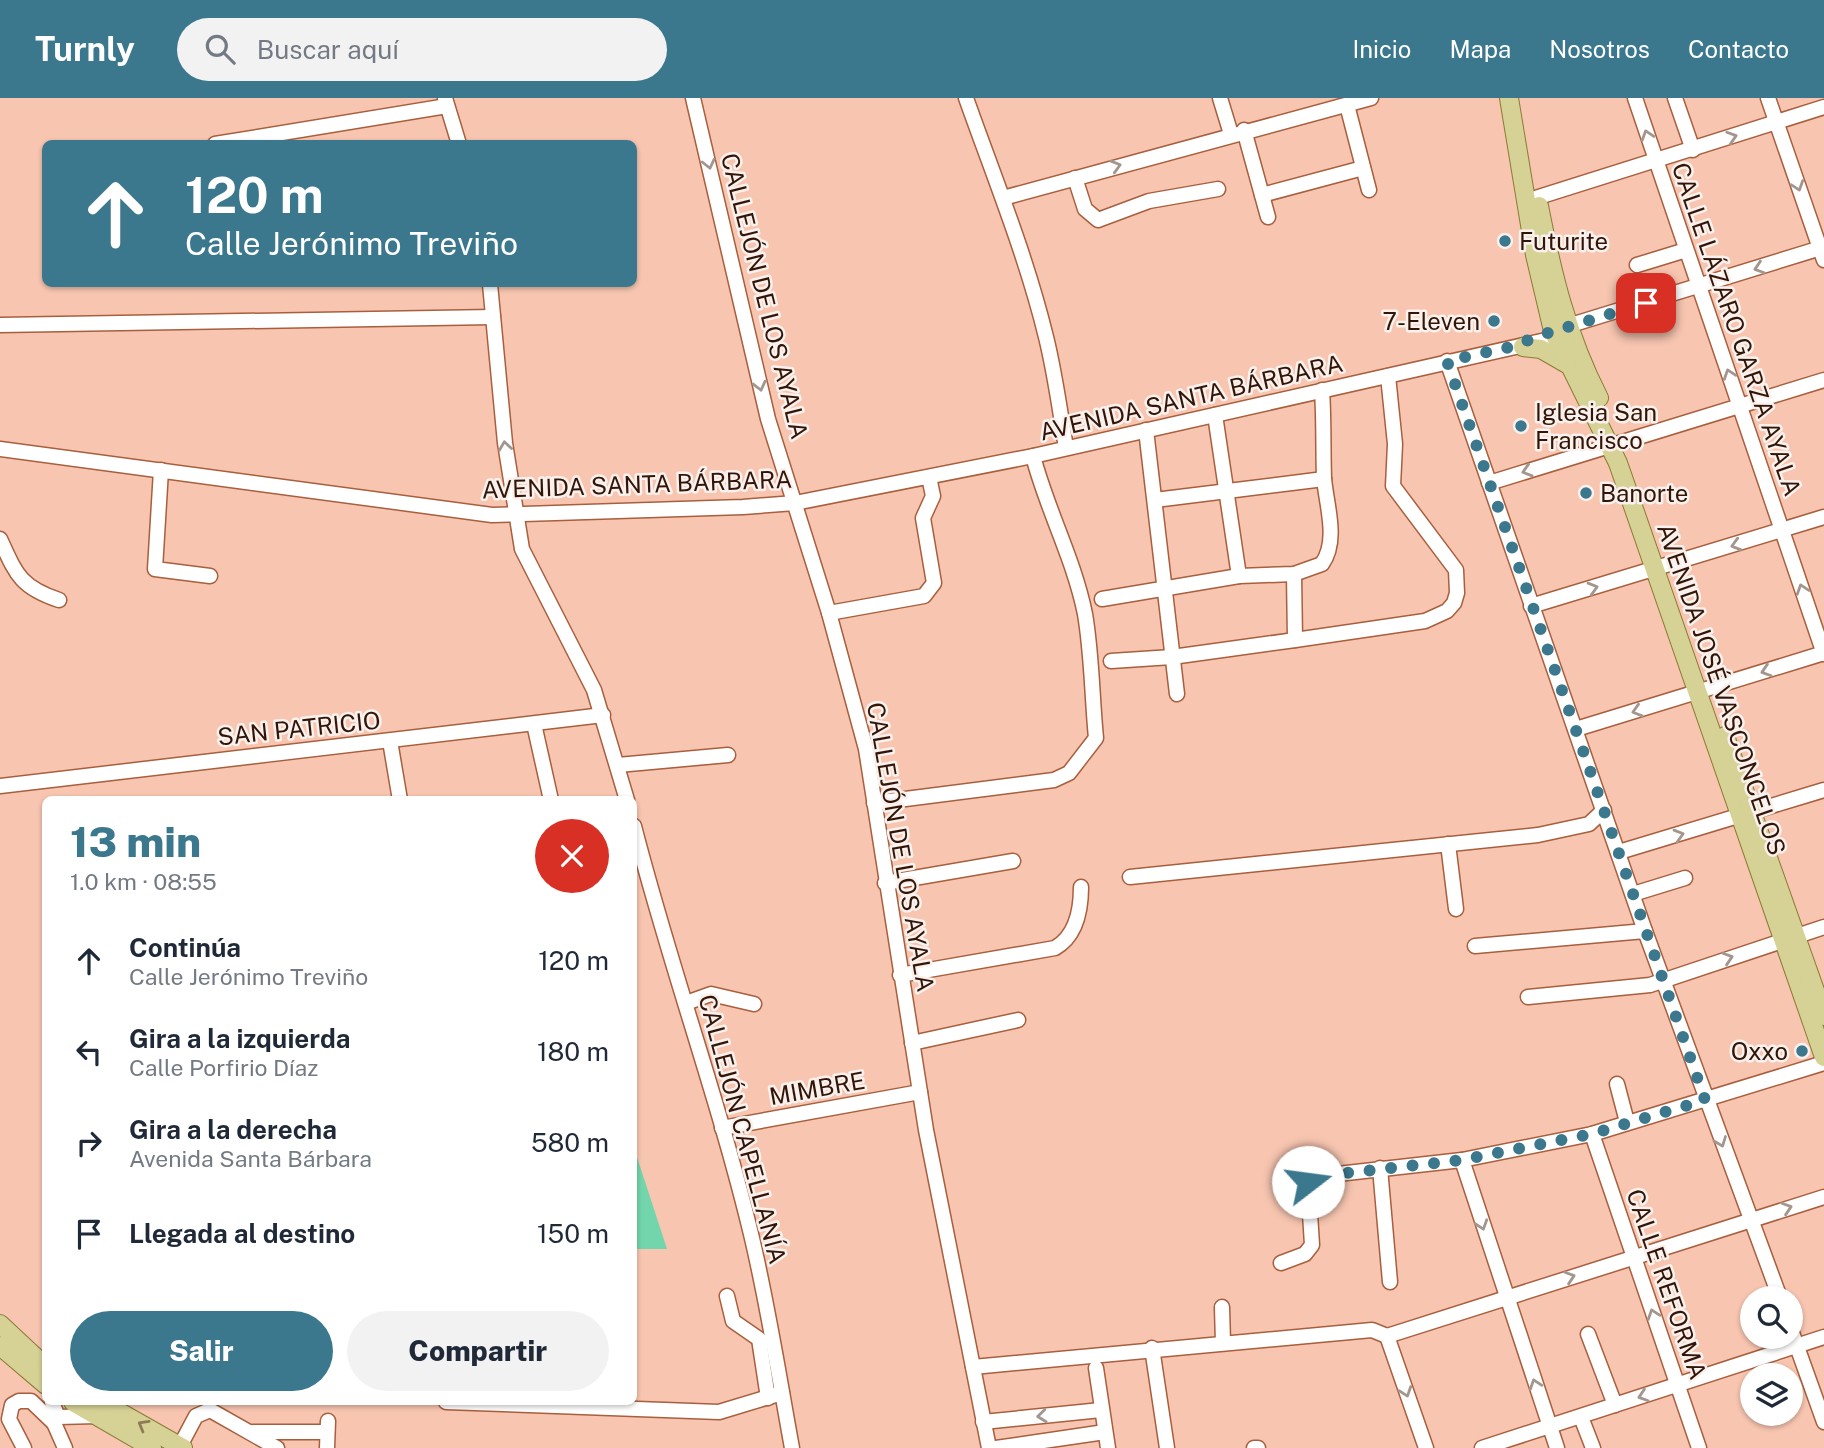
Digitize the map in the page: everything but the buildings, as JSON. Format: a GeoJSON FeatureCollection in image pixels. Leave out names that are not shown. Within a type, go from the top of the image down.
{"type":"FeatureCollection","features":[{"type":"Feature","properties":{"kind":"main road","name":"AVENIDA JOSÉ VASCONCELOS"},"geometry":{"type":"LineString","coordinates":[[1509,98],[1567,364],[1617,445]]}},
{"type":"Feature","properties":{"kind":"main road","name":"AVENIDA JOSÉ VASCONCELOS"},"geometry":{"type":"LineString","coordinates":[[1520,98],[1532,199]]}},
{"type":"Feature","properties":{"kind":"main road","name":"AVENIDA JOSÉ VASCONCELOS"},"geometry":{"type":"LineString","coordinates":[[1562,333],[1617,445],[1790,938],[1824,1016]]}},
{"type":"Feature","properties":{"kind":"main road"},"geometry":{"type":"LineString","coordinates":[[1519,347],[1541,349],[1567,364]]}},
{"type":"Feature","properties":{"kind":"main road","name":"AVENIDA JOSÉ VASCONCELOS"},"geometry":{"type":"LineString","coordinates":[[1790,938],[1824,1057]]}},
{"type":"Feature","properties":{"kind":"main road"},"geometry":{"type":"LineString","coordinates":[[0,1324],[42,1371]]}},
{"type":"Feature","properties":{"kind":"main road"},"geometry":{"type":"LineString","coordinates":[[0,1346],[42,1371]]}},
{"type":"Feature","properties":{"kind":"main road"},"geometry":{"type":"LineString","coordinates":[[100,1409],[182,1447]]}},
{"type":"Feature","properties":{"kind":"main road"},"geometry":{"type":"LineString","coordinates":[[100,1409],[152,1448]]}},
{"type":"Feature","properties":{"kind":"street","name":"CALLEJÓN DE LOS AYALA"},"geometry":{"type":"LineString","coordinates":[[694,98],[761,392],[859,717],[920,1092],[989,1448]]}},
{"type":"Feature","properties":{"kind":"street"},"geometry":{"type":"LineString","coordinates":[[966,98],[1003,198],[1046,338],[1066,448]]}},
{"type":"Feature","properties":{"kind":"street"},"geometry":{"type":"LineString","coordinates":[[1220,98],[1237,132],[1268,217]]}},
{"type":"Feature","properties":{"kind":"street"},"geometry":{"type":"LineString","coordinates":[[1003,198],[1237,132],[1322,104],[1347,105],[1371,98]]}},
{"type":"Feature","properties":{"kind":"street","name":"CALLE LÁZARO GARZA AYALA"},"geometry":{"type":"LineString","coordinates":[[1634,98],[1824,653]]}},
{"type":"Feature","properties":{"kind":"street"},"geometry":{"type":"LineString","coordinates":[[1675,98],[1693,150]]}},
{"type":"Feature","properties":{"kind":"street"},"geometry":{"type":"LineString","coordinates":[[1768,98],[1823,252]]}},
{"type":"Feature","properties":{"kind":"street"},"geometry":{"type":"LineString","coordinates":[[261,140],[295,137],[446,102],[458,140]]}},
{"type":"Feature","properties":{"kind":"street"},"geometry":{"type":"LineString","coordinates":[[1347,105],[1369,190]]}},
{"type":"Feature","properties":{"kind":"street"},"geometry":{"type":"LineString","coordinates":[[1532,199],[1824,107]]}},
{"type":"Feature","properties":{"kind":"street"},"geometry":{"type":"LineString","coordinates":[[1262,195],[1363,168]]}},
{"type":"Feature","properties":{"kind":"street"},"geometry":{"type":"LineString","coordinates":[[1075,178],[1085,209],[1098,220],[1149,201],[1218,189]]}},
{"type":"Feature","properties":{"kind":"street"},"geometry":{"type":"LineString","coordinates":[[1637,265],[1686,250]]}},
{"type":"Feature","properties":{"kind":"street","name":"AVENIDA SANTA BÁRBARA"},"geometry":{"type":"LineString","coordinates":[[0,449],[453,510],[515,514],[795,503],[1033,456],[1519,347],[1699,287],[1823,252]]}},
{"type":"Feature","properties":{"kind":"street"},"geometry":{"type":"LineString","coordinates":[[490,287],[500,405],[515,514],[527,563],[578,654],[603,715],[626,796]]}},
{"type":"Feature","properties":{"kind":"street"},"geometry":{"type":"LineString","coordinates":[[0,325],[493,317]]}},
{"type":"Feature","properties":{"kind":"street"},"geometry":{"type":"LineString","coordinates":[[1447,361],[1645,932],[1776,1286]]}},
{"type":"Feature","properties":{"kind":"street"},"geometry":{"type":"LineString","coordinates":[[1111,661],[1172,657],[1424,621],[1439,617],[1454,603],[1458,580],[1455,570],[1393,486],[1395,444],[1388,376]]}},
{"type":"Feature","properties":{"kind":"street"},"geometry":{"type":"LineString","coordinates":[[1489,483],[1824,380]]}},
{"type":"Feature","properties":{"kind":"street"},"geometry":{"type":"LineString","coordinates":[[1102,599],[1239,576],[1294,574],[1317,567],[1328,554],[1329,511],[1324,479],[1322,390]]}},
{"type":"Feature","properties":{"kind":"street"},"geometry":{"type":"LineString","coordinates":[[1215,415],[1239,576]]}},
{"type":"Feature","properties":{"kind":"street"},"geometry":{"type":"LineString","coordinates":[[1146,430],[1177,694]]}},
{"type":"Feature","properties":{"kind":"street"},"geometry":{"type":"LineString","coordinates":[[874,803],[1054,780],[1069,773],[1096,738],[1085,614],[1060,529],[1048,508],[1033,456]]}},
{"type":"Feature","properties":{"kind":"street"},"geometry":{"type":"LineString","coordinates":[[161,470],[155,569],[210,576]]}},
{"type":"Feature","properties":{"kind":"street"},"geometry":{"type":"LineString","coordinates":[[829,613],[925,596],[931,591],[934,583],[923,518],[933,496],[929,477]]}},
{"type":"Feature","properties":{"kind":"street"},"geometry":{"type":"LineString","coordinates":[[1154,500],[1324,479]]}},
{"type":"Feature","properties":{"kind":"street"},"geometry":{"type":"LineString","coordinates":[[1531,606],[1824,517]]}},
{"type":"Feature","properties":{"kind":"street"},"geometry":{"type":"LineString","coordinates":[[0,539],[18,577],[34,592],[59,600]]}},
{"type":"Feature","properties":{"kind":"street"},"geometry":{"type":"LineString","coordinates":[[1294,574],[1295,640]]}},
{"type":"Feature","properties":{"kind":"street"},"geometry":{"type":"LineString","coordinates":[[1576,729],[1824,653]]}},
{"type":"Feature","properties":{"kind":"street","name":"SAN PATRICIO"},"geometry":{"type":"LineString","coordinates":[[0,786],[603,715]]}},
{"type":"Feature","properties":{"kind":"street"},"geometry":{"type":"LineString","coordinates":[[534,724],[550,796]]}},
{"type":"Feature","properties":{"kind":"street"},"geometry":{"type":"LineString","coordinates":[[390,741],[399,796]]}},
{"type":"Feature","properties":{"kind":"street"},"geometry":{"type":"LineString","coordinates":[[618,765],[728,755]]}},
{"type":"Feature","properties":{"kind":"street"},"geometry":{"type":"LineString","coordinates":[[1619,852],[1746,816],[1824,790]]}},
{"type":"Feature","properties":{"kind":"street"},"geometry":{"type":"LineString","coordinates":[[1130,877],[1562,831],[1589,824],[1604,810]]}},
{"type":"Feature","properties":{"kind":"street","name":"CALLEJÓN CAPELLANÍA"},"geometry":{"type":"LineString","coordinates":[[637,837],[753,1245],[775,1396],[792,1448]]}},
{"type":"Feature","properties":{"kind":"street"},"geometry":{"type":"LineString","coordinates":[[1448,844],[1456,909]]}},
{"type":"Feature","properties":{"kind":"street"},"geometry":{"type":"LineString","coordinates":[[885,883],[1013,861]]}},
{"type":"Feature","properties":{"kind":"street"},"geometry":{"type":"LineString","coordinates":[[1633,894],[1685,878]]}},
{"type":"Feature","properties":{"kind":"street"},"geometry":{"type":"LineString","coordinates":[[900,975],[1055,948],[1063,942],[1076,921],[1081,887]]}},
{"type":"Feature","properties":{"kind":"street"},"geometry":{"type":"LineString","coordinates":[[1528,997],[1650,985],[1824,927]]}},
{"type":"Feature","properties":{"kind":"street"},"geometry":{"type":"LineString","coordinates":[[1475,946],[1645,932]]}},
{"type":"Feature","properties":{"kind":"street"},"geometry":{"type":"LineString","coordinates":[[686,1003],[711,994],[754,1004]]}},
{"type":"Feature","properties":{"kind":"street"},"geometry":{"type":"LineString","coordinates":[[912,1043],[1018,1020]]}},
{"type":"Feature","properties":{"kind":"street"},"geometry":{"type":"LineString","coordinates":[[1281,1263],[1305,1254],[1312,1245],[1309,1178],[1462,1160],[1592,1134],[1824,1063]]}},
{"type":"Feature","properties":{"kind":"street"},"geometry":{"type":"LineString","coordinates":[[1617,1084],[1627,1122]]}},
{"type":"Feature","properties":{"kind":"street","name":"MIMBRE"},"geometry":{"type":"LineString","coordinates":[[722,1129],[920,1092]]}},
{"type":"Feature","properties":{"kind":"street","name":"CALLE REFORMA"},"geometry":{"type":"LineString","coordinates":[[1592,1134],[1699,1448]]}},
{"type":"Feature","properties":{"kind":"street"},"geometry":{"type":"LineString","coordinates":[[1462,1160],[1505,1298],[1557,1448]]}},
{"type":"Feature","properties":{"kind":"street"},"geometry":{"type":"LineString","coordinates":[[1380,1168],[1390,1282]]}},
{"type":"Feature","properties":{"kind":"street"},"geometry":{"type":"LineString","coordinates":[[974,1367],[1152,1348],[1372,1330],[1387,1336],[1824,1196]]}},
{"type":"Feature","properties":{"kind":"street"},"geometry":{"type":"LineString","coordinates":[[561,1405],[719,1412],[775,1396],[759,1339],[733,1321],[727,1296]]}},
{"type":"Feature","properties":{"kind":"street"},"geometry":{"type":"LineString","coordinates":[[1222,1307],[1223,1343]]}},
{"type":"Feature","properties":{"kind":"street"},"geometry":{"type":"LineString","coordinates":[[1588,1334],[1615,1405]]}},
{"type":"Feature","properties":{"kind":"street"},"geometry":{"type":"LineString","coordinates":[[1387,1336],[1426,1448]]}},
{"type":"Feature","properties":{"kind":"street"},"geometry":{"type":"LineString","coordinates":[[1803,1343],[1824,1337]]}},
{"type":"Feature","properties":{"kind":"street"},"geometry":{"type":"LineString","coordinates":[[1152,1348],[1167,1448]]}},
{"type":"Feature","properties":{"kind":"street"},"geometry":{"type":"LineString","coordinates":[[1482,1448],[1785,1349]]}},
{"type":"Feature","properties":{"kind":"street"},"geometry":{"type":"LineString","coordinates":[[1798,1349],[1824,1422]]}},
{"type":"Feature","properties":{"kind":"street"},"geometry":{"type":"LineString","coordinates":[[1096,1368],[1108,1448]]}},
{"type":"Feature","properties":{"kind":"street"},"geometry":{"type":"LineString","coordinates":[[24,1448],[9,1419],[12,1405],[19,1401],[31,1401],[56,1420]]}},
{"type":"Feature","properties":{"kind":"street"},"geometry":{"type":"LineString","coordinates":[[53,1405],[65,1448]]}},
{"type":"Feature","properties":{"kind":"street"},"geometry":{"type":"LineString","coordinates":[[56,1420],[100,1409]]}},
{"type":"Feature","properties":{"kind":"street"},"geometry":{"type":"LineString","coordinates":[[182,1447],[196,1416],[204,1410],[216,1411],[277,1448]]}},
{"type":"Feature","properties":{"kind":"street"},"geometry":{"type":"LineString","coordinates":[[984,1422],[1101,1410]]}},
{"type":"Feature","properties":{"kind":"street"},"geometry":{"type":"LineString","coordinates":[[1581,1417],[1593,1448]]}},
{"type":"Feature","properties":{"kind":"street"},"geometry":{"type":"LineString","coordinates":[[253,1432],[328,1426],[327,1448]]}},
{"type":"Feature","properties":{"kind":"street"},"geometry":{"type":"LineString","coordinates":[[996,1448],[1105,1432]]}},
{"type":"Feature","properties":{"kind":"green space"},"geometry":{"type":"Polygon","coordinates":[[[637,1157],[667,1249],[637,1249],[637,1157]]]}},
{"type":"Feature","properties":{"kind":"place","name":"Futurite"},"geometry":{"type":"Point","coordinates":[1505,241]}},
{"type":"Feature","properties":{"kind":"place","name":"7-Eleven"},"geometry":{"type":"Point","coordinates":[1494,321]}},
{"type":"Feature","properties":{"kind":"place","name":"Iglesia San Francisco"},"geometry":{"type":"Point","coordinates":[1521,426]}},
{"type":"Feature","properties":{"kind":"place","name":"Banorte"},"geometry":{"type":"Point","coordinates":[1586,493]}},
{"type":"Feature","properties":{"kind":"place","name":"Oxxo"},"geometry":{"type":"Point","coordinates":[1802,1051]}},
{"type":"Feature","properties":{"kind":"route"},"geometry":{"type":"LineString","coordinates":[[1308,1182],[1311,1177],[1462,1160],[1592,1134],[1705,1100],[1447,361],[1515,346],[1535,337],[1646,303]]}}]}
